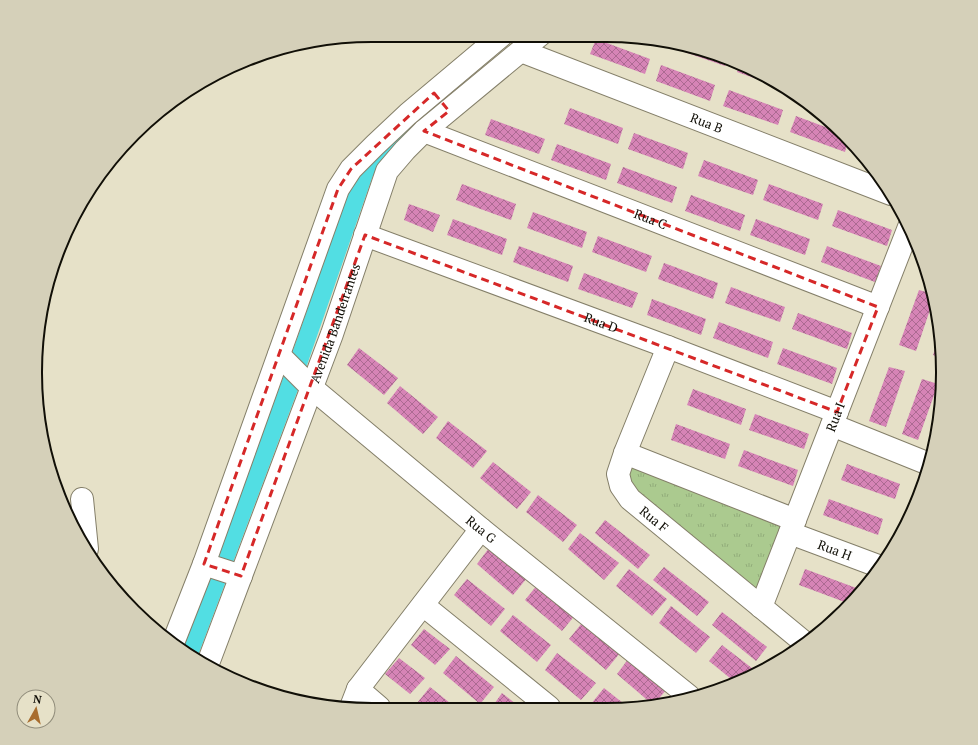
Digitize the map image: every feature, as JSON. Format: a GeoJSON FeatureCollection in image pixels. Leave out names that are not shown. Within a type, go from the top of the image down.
{"type":"FeatureCollection","features":[{"type":"Feature","properties":{"kind":"street"},"geometry":{"type":"LineString","coordinates":[[175,638],[204,564],[338,189],[351,169],[374,145],[408,114],[494,42]]}},
{"type":"Feature","properties":{"kind":"street","name":"Avenida Bandeirantes"},"geometry":{"type":"LineString","coordinates":[[210,661],[332,334],[387,171],[424,131],[533,42]]}},
{"type":"Feature","properties":{"kind":"street","name":"Rua B"},"geometry":{"type":"LineString","coordinates":[[521,52],[881,190]]}},
{"type":"Feature","properties":{"kind":"street"},"geometry":{"type":"LineString","coordinates":[[434,92],[449,111]]}},
{"type":"Feature","properties":{"kind":"street","name":"Rua C"},"geometry":{"type":"LineString","coordinates":[[424,131],[878,307]]}},
{"type":"Feature","properties":{"kind":"street","name":"Rua D"},"geometry":{"type":"LineString","coordinates":[[365,235],[668,347],[834,418],[924,461]]}},
{"type":"Feature","properties":{"kind":"street","name":"Rua I"},"geometry":{"type":"LineString","coordinates":[[761,607],[906,235]]}},
{"type":"Feature","properties":{"kind":"street","name":"Rua F"},"geometry":{"type":"LineString","coordinates":[[668,347],[625,453],[618,474],[621,486],[630,499],[801,639]]}},
{"type":"Feature","properties":{"kind":"street","name":"Rua G"},"geometry":{"type":"LineString","coordinates":[[279,356],[312,388],[481,529],[686,693]]}},
{"type":"Feature","properties":{"kind":"street","name":"Rua H"},"geometry":{"type":"LineString","coordinates":[[625,453],[793,526],[875,564]]}},
{"type":"Feature","properties":{"kind":"street"},"geometry":{"type":"LineString","coordinates":[[82,499],[86,538]]}},
{"type":"Feature","properties":{"kind":"street"},"geometry":{"type":"LineString","coordinates":[[367,703],[354,698],[481,529]]}},
{"type":"Feature","properties":{"kind":"street"},"geometry":{"type":"LineString","coordinates":[[204,564],[241,576]]}},
{"type":"Feature","properties":{"kind":"street"},"geometry":{"type":"LineString","coordinates":[[423,605],[544,703]]}},
{"type":"Feature","properties":{"kind":"highlighted area"},"geometry":{"type":"Polygon","coordinates":[[[434,93],[449,111],[424,131],[878,307],[837,412],[365,235],[241,576],[204,564],[338,189],[351,169],[434,93]]]}},
{"type":"Feature","properties":{"kind":"green space"},"geometry":{"type":"Polygon","coordinates":[[[625,453],[795,520],[761,607],[630,499],[625,453]]]}},
{"type":"Feature","properties":{"kind":"building"},"geometry":{"type":"Polygon","coordinates":[[[595,42],[604,42],[650,59],[645,74],[590,54],[595,42]]]}},
{"type":"Feature","properties":{"kind":"building"},"geometry":{"type":"Polygon","coordinates":[[[679,50],[712,60],[725,65],[725,66],[679,50]]]}},
{"type":"Feature","properties":{"kind":"building"},"geometry":{"type":"Polygon","coordinates":[[[661,65],[715,85],[710,101],[656,81],[661,65]]]}},
{"type":"Feature","properties":{"kind":"building"},"geometry":{"type":"Polygon","coordinates":[[[738,70],[759,80],[737,72],[738,70]]]}},
{"type":"Feature","properties":{"kind":"building"},"geometry":{"type":"Polygon","coordinates":[[[729,90],[783,110],[778,125],[723,106],[729,90]]]}},
{"type":"Feature","properties":{"kind":"building"},"geometry":{"type":"Polygon","coordinates":[[[570,108],[623,128],[618,144],[564,124],[570,108]]]}},
{"type":"Feature","properties":{"kind":"building"},"geometry":{"type":"Polygon","coordinates":[[[796,116],[827,128],[846,147],[845,152],[790,132],[796,116]]]}},
{"type":"Feature","properties":{"kind":"building"},"geometry":{"type":"Polygon","coordinates":[[[491,119],[545,139],[539,154],[485,135],[491,119]]]}},
{"type":"Feature","properties":{"kind":"building"},"geometry":{"type":"Polygon","coordinates":[[[634,133],[688,153],[683,169],[628,149],[634,133]]]}},
{"type":"Feature","properties":{"kind":"building"},"geometry":{"type":"Polygon","coordinates":[[[557,144],[611,164],[606,180],[551,160],[557,144]]]}},
{"type":"Feature","properties":{"kind":"building"},"geometry":{"type":"Polygon","coordinates":[[[704,160],[758,180],[753,195],[698,176],[704,160]]]}},
{"type":"Feature","properties":{"kind":"building"},"geometry":{"type":"Polygon","coordinates":[[[623,167],[677,187],[672,203],[617,183],[623,167]]]}},
{"type":"Feature","properties":{"kind":"building"},"geometry":{"type":"Polygon","coordinates":[[[462,184],[516,204],[511,220],[456,200],[462,184]]]}},
{"type":"Feature","properties":{"kind":"building"},"geometry":{"type":"Polygon","coordinates":[[[769,184],[823,204],[818,220],[763,200],[769,184]]]}},
{"type":"Feature","properties":{"kind":"building"},"geometry":{"type":"Polygon","coordinates":[[[691,195],[745,215],[740,231],[685,211],[691,195]]]}},
{"type":"Feature","properties":{"kind":"building"},"geometry":{"type":"Polygon","coordinates":[[[409,204],[440,215],[433,232],[404,220],[409,204]]]}},
{"type":"Feature","properties":{"kind":"building"},"geometry":{"type":"Polygon","coordinates":[[[838,210],[892,230],[887,246],[832,226],[838,210]]]}},
{"type":"Feature","properties":{"kind":"building"},"geometry":{"type":"Polygon","coordinates":[[[533,212],[587,232],[582,248],[527,228],[533,212]]]}},
{"type":"Feature","properties":{"kind":"building"},"geometry":{"type":"Polygon","coordinates":[[[453,219],[507,239],[502,255],[447,235],[453,219]]]}},
{"type":"Feature","properties":{"kind":"building"},"geometry":{"type":"Polygon","coordinates":[[[756,219],[810,239],[805,255],[750,235],[756,219]]]}},
{"type":"Feature","properties":{"kind":"building"},"geometry":{"type":"Polygon","coordinates":[[[598,236],[652,256],[646,272],[592,252],[598,236]]]}},
{"type":"Feature","properties":{"kind":"building"},"geometry":{"type":"Polygon","coordinates":[[[519,246],[573,266],[568,282],[513,262],[519,246]]]}},
{"type":"Feature","properties":{"kind":"building"},"geometry":{"type":"Polygon","coordinates":[[[827,246],[881,266],[875,282],[821,262],[827,246]]]}},
{"type":"Feature","properties":{"kind":"building"},"geometry":{"type":"Polygon","coordinates":[[[664,263],[718,283],[713,299],[658,279],[664,263]]]}},
{"type":"Feature","properties":{"kind":"building"},"geometry":{"type":"Polygon","coordinates":[[[584,273],[638,293],[632,308],[578,289],[584,273]]]}},
{"type":"Feature","properties":{"kind":"building"},"geometry":{"type":"Polygon","coordinates":[[[731,287],[785,307],[780,322],[725,303],[731,287]]]}},
{"type":"Feature","properties":{"kind":"building"},"geometry":{"type":"Polygon","coordinates":[[[919,290],[926,292],[930,309],[916,351],[899,345],[919,290]]]}},
{"type":"Feature","properties":{"kind":"building"},"geometry":{"type":"Polygon","coordinates":[[[652,299],[706,319],[701,335],[647,315],[652,299]]]}},
{"type":"Feature","properties":{"kind":"building"},"geometry":{"type":"Polygon","coordinates":[[[798,313],[852,333],[847,349],[792,329],[798,313]]]}},
{"type":"Feature","properties":{"kind":"building"},"geometry":{"type":"Polygon","coordinates":[[[719,322],[773,342],[768,358],[713,338],[719,322]]]}},
{"type":"Feature","properties":{"kind":"building"},"geometry":{"type":"Polygon","coordinates":[[[359,348],[398,378],[384,395],[347,365],[359,348]]]}},
{"type":"Feature","properties":{"kind":"building"},"geometry":{"type":"Polygon","coordinates":[[[783,348],[837,368],[832,384],[777,364],[783,348]]]}},
{"type":"Feature","properties":{"kind":"building"},"geometry":{"type":"Polygon","coordinates":[[[889,367],[905,371],[886,427],[869,421],[889,367]]]}},
{"type":"Feature","properties":{"kind":"building"},"geometry":{"type":"Polygon","coordinates":[[[922,379],[935,383],[935,392],[918,440],[902,434],[922,379]]]}},
{"type":"Feature","properties":{"kind":"building"},"geometry":{"type":"Polygon","coordinates":[[[400,386],[438,417],[423,434],[387,403],[400,386]]]}},
{"type":"Feature","properties":{"kind":"building"},"geometry":{"type":"Polygon","coordinates":[[[693,389],[746,409],[741,425],[687,405],[693,389]]]}},
{"type":"Feature","properties":{"kind":"building"},"geometry":{"type":"Polygon","coordinates":[[[755,414],[809,434],[804,449],[749,430],[755,414]]]}},
{"type":"Feature","properties":{"kind":"building"},"geometry":{"type":"Polygon","coordinates":[[[448,421],[487,451],[473,468],[436,438],[448,421]]]}},
{"type":"Feature","properties":{"kind":"building"},"geometry":{"type":"Polygon","coordinates":[[[676,424],[730,444],[725,459],[671,440],[676,424]]]}},
{"type":"Feature","properties":{"kind":"building"},"geometry":{"type":"Polygon","coordinates":[[[744,450],[798,470],[793,486],[738,466],[744,450]]]}},
{"type":"Feature","properties":{"kind":"building"},"geometry":{"type":"Polygon","coordinates":[[[493,462],[531,492],[517,509],[480,478],[493,462]]]}},
{"type":"Feature","properties":{"kind":"building"},"geometry":{"type":"Polygon","coordinates":[[[847,464],[900,484],[895,499],[841,480],[847,464]]]}},
{"type":"Feature","properties":{"kind":"building"},"geometry":{"type":"Polygon","coordinates":[[[538,495],[577,525],[563,542],[526,512],[538,495]]]}},
{"type":"Feature","properties":{"kind":"building"},"geometry":{"type":"Polygon","coordinates":[[[829,499],[883,519],[878,535],[823,515],[829,499]]]}},
{"type":"Feature","properties":{"kind":"building"},"geometry":{"type":"Polygon","coordinates":[[[605,520],[650,555],[638,569],[595,533],[605,520]]]}},
{"type":"Feature","properties":{"kind":"building"},"geometry":{"type":"Polygon","coordinates":[[[580,533],[619,563],[604,580],[568,549],[580,533]]]}},
{"type":"Feature","properties":{"kind":"building"},"geometry":{"type":"Polygon","coordinates":[[[489,548],[527,578],[513,595],[477,564],[489,548]]]}},
{"type":"Feature","properties":{"kind":"building"},"geometry":{"type":"Polygon","coordinates":[[[664,567],[709,602],[697,616],[653,580],[664,567]]]}},
{"type":"Feature","properties":{"kind":"building"},"geometry":{"type":"Polygon","coordinates":[[[629,569],[667,599],[652,616],[616,586],[629,569]]]}},
{"type":"Feature","properties":{"kind":"building"},"geometry":{"type":"Polygon","coordinates":[[[805,569],[856,588],[843,601],[799,585],[805,569]]]}},
{"type":"Feature","properties":{"kind":"building"},"geometry":{"type":"Polygon","coordinates":[[[467,579],[505,609],[491,626],[454,595],[467,579]]]}},
{"type":"Feature","properties":{"kind":"building"},"geometry":{"type":"Polygon","coordinates":[[[538,584],[576,614],[562,631],[525,600],[538,584]]]}},
{"type":"Feature","properties":{"kind":"building"},"geometry":{"type":"Polygon","coordinates":[[[671,606],[710,637],[696,653],[659,623],[671,606]]]}},
{"type":"Feature","properties":{"kind":"building"},"geometry":{"type":"Polygon","coordinates":[[[722,612],[767,647],[756,661],[712,625],[722,612]]]}},
{"type":"Feature","properties":{"kind":"building"},"geometry":{"type":"Polygon","coordinates":[[[513,615],[551,645],[537,662],[500,631],[513,615]]]}},
{"type":"Feature","properties":{"kind":"building"},"geometry":{"type":"Polygon","coordinates":[[[582,623],[620,653],[606,670],[569,639],[582,623]]]}},
{"type":"Feature","properties":{"kind":"building"},"geometry":{"type":"Polygon","coordinates":[[[424,629],[450,649],[435,665],[411,645],[424,629]]]}},
{"type":"Feature","properties":{"kind":"building"},"geometry":{"type":"Polygon","coordinates":[[[722,645],[753,669],[731,679],[709,661],[722,645]]]}},
{"type":"Feature","properties":{"kind":"building"},"geometry":{"type":"Polygon","coordinates":[[[557,653],[596,683],[581,700],[545,670],[557,653]]]}},
{"type":"Feature","properties":{"kind":"building"},"geometry":{"type":"Polygon","coordinates":[[[456,656],[494,687],[481,703],[479,703],[443,673],[456,656]]]}},
{"type":"Feature","properties":{"kind":"building"},"geometry":{"type":"Polygon","coordinates":[[[399,658],[425,678],[410,694],[385,674],[399,658]]]}},
{"type":"Feature","properties":{"kind":"building"},"geometry":{"type":"Polygon","coordinates":[[[629,658],[668,688],[659,699],[647,700],[617,674],[629,658]]]}},
{"type":"Feature","properties":{"kind":"building"},"geometry":{"type":"Polygon","coordinates":[[[430,687],[450,703],[417,703],[430,687]]]}},
{"type":"Feature","properties":{"kind":"building"},"geometry":{"type":"Polygon","coordinates":[[[604,688],[622,702],[606,703],[592,703],[604,688]]]}},
{"type":"Feature","properties":{"kind":"building"},"geometry":{"type":"Polygon","coordinates":[[[502,693],[515,703],[495,703],[502,693]]]}},
{"type":"Feature","properties":{"kind":"waterway"},"geometry":{"type":"LineString","coordinates":[[191,648],[295,372],[365,171],[410,133]]}}]}
